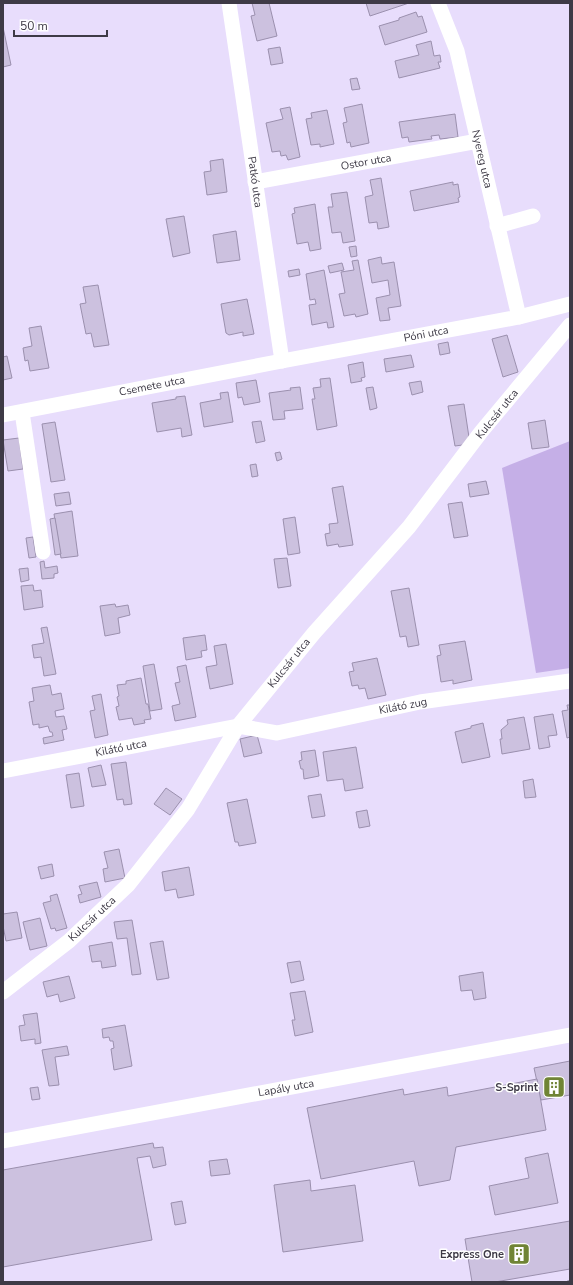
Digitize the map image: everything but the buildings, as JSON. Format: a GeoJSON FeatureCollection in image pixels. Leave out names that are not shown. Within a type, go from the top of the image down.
{"type":"FeatureCollection","features":[{"type":"Feature","properties":{"kind":"street","name":"Patkó utca"},"geometry":{"type":"LineString","coordinates":[[229,3],[282,361]]}},
{"type":"Feature","properties":{"kind":"street","name":"Nyereg utca"},"geometry":{"type":"LineString","coordinates":[[438,3],[457,50],[518,317]]}},
{"type":"Feature","properties":{"kind":"street","name":"Ostor utca"},"geometry":{"type":"LineString","coordinates":[[255,182],[478,141]]}},
{"type":"Feature","properties":{"kind":"street"},"geometry":{"type":"LineString","coordinates":[[497,226],[533,216]]}},
{"type":"Feature","properties":{"kind":"street","name":"Póni utca"},"geometry":{"type":"LineString","coordinates":[[282,361],[518,317],[570,304]]}},
{"type":"Feature","properties":{"kind":"street","name":"Kulcsár utca"},"geometry":{"type":"LineString","coordinates":[[3,992],[69,941],[128,885],[188,809],[238,726],[314,633],[408,527],[481,432],[570,325]]}},
{"type":"Feature","properties":{"kind":"street","name":"Csemete utca"},"geometry":{"type":"LineString","coordinates":[[3,415],[282,361]]}},
{"type":"Feature","properties":{"kind":"street"},"geometry":{"type":"LineString","coordinates":[[22,412],[43,552]]}},
{"type":"Feature","properties":{"kind":"street","name":"Kilátó zug"},"geometry":{"type":"LineString","coordinates":[[238,726],[278,732],[420,702],[570,681]]}},
{"type":"Feature","properties":{"kind":"street","name":"Kilátó utca"},"geometry":{"type":"LineString","coordinates":[[3,771],[238,726]]}},
{"type":"Feature","properties":{"kind":"street","name":"Lapály utca"},"geometry":{"type":"LineString","coordinates":[[3,1141],[570,1035]]}},
{"type":"Feature","properties":{"kind":"shaded area"},"geometry":{"type":"Polygon","coordinates":[[[570,441],[570,668],[536,673],[502,468],[570,441]]]}},
{"type":"Feature","properties":{"kind":"place","name":"S-Sprint"},"geometry":{"type":"Point","coordinates":[554,1087]}},
{"type":"Feature","properties":{"kind":"place","name":"Express One"},"geometry":{"type":"Point","coordinates":[519,1254]}}]}
